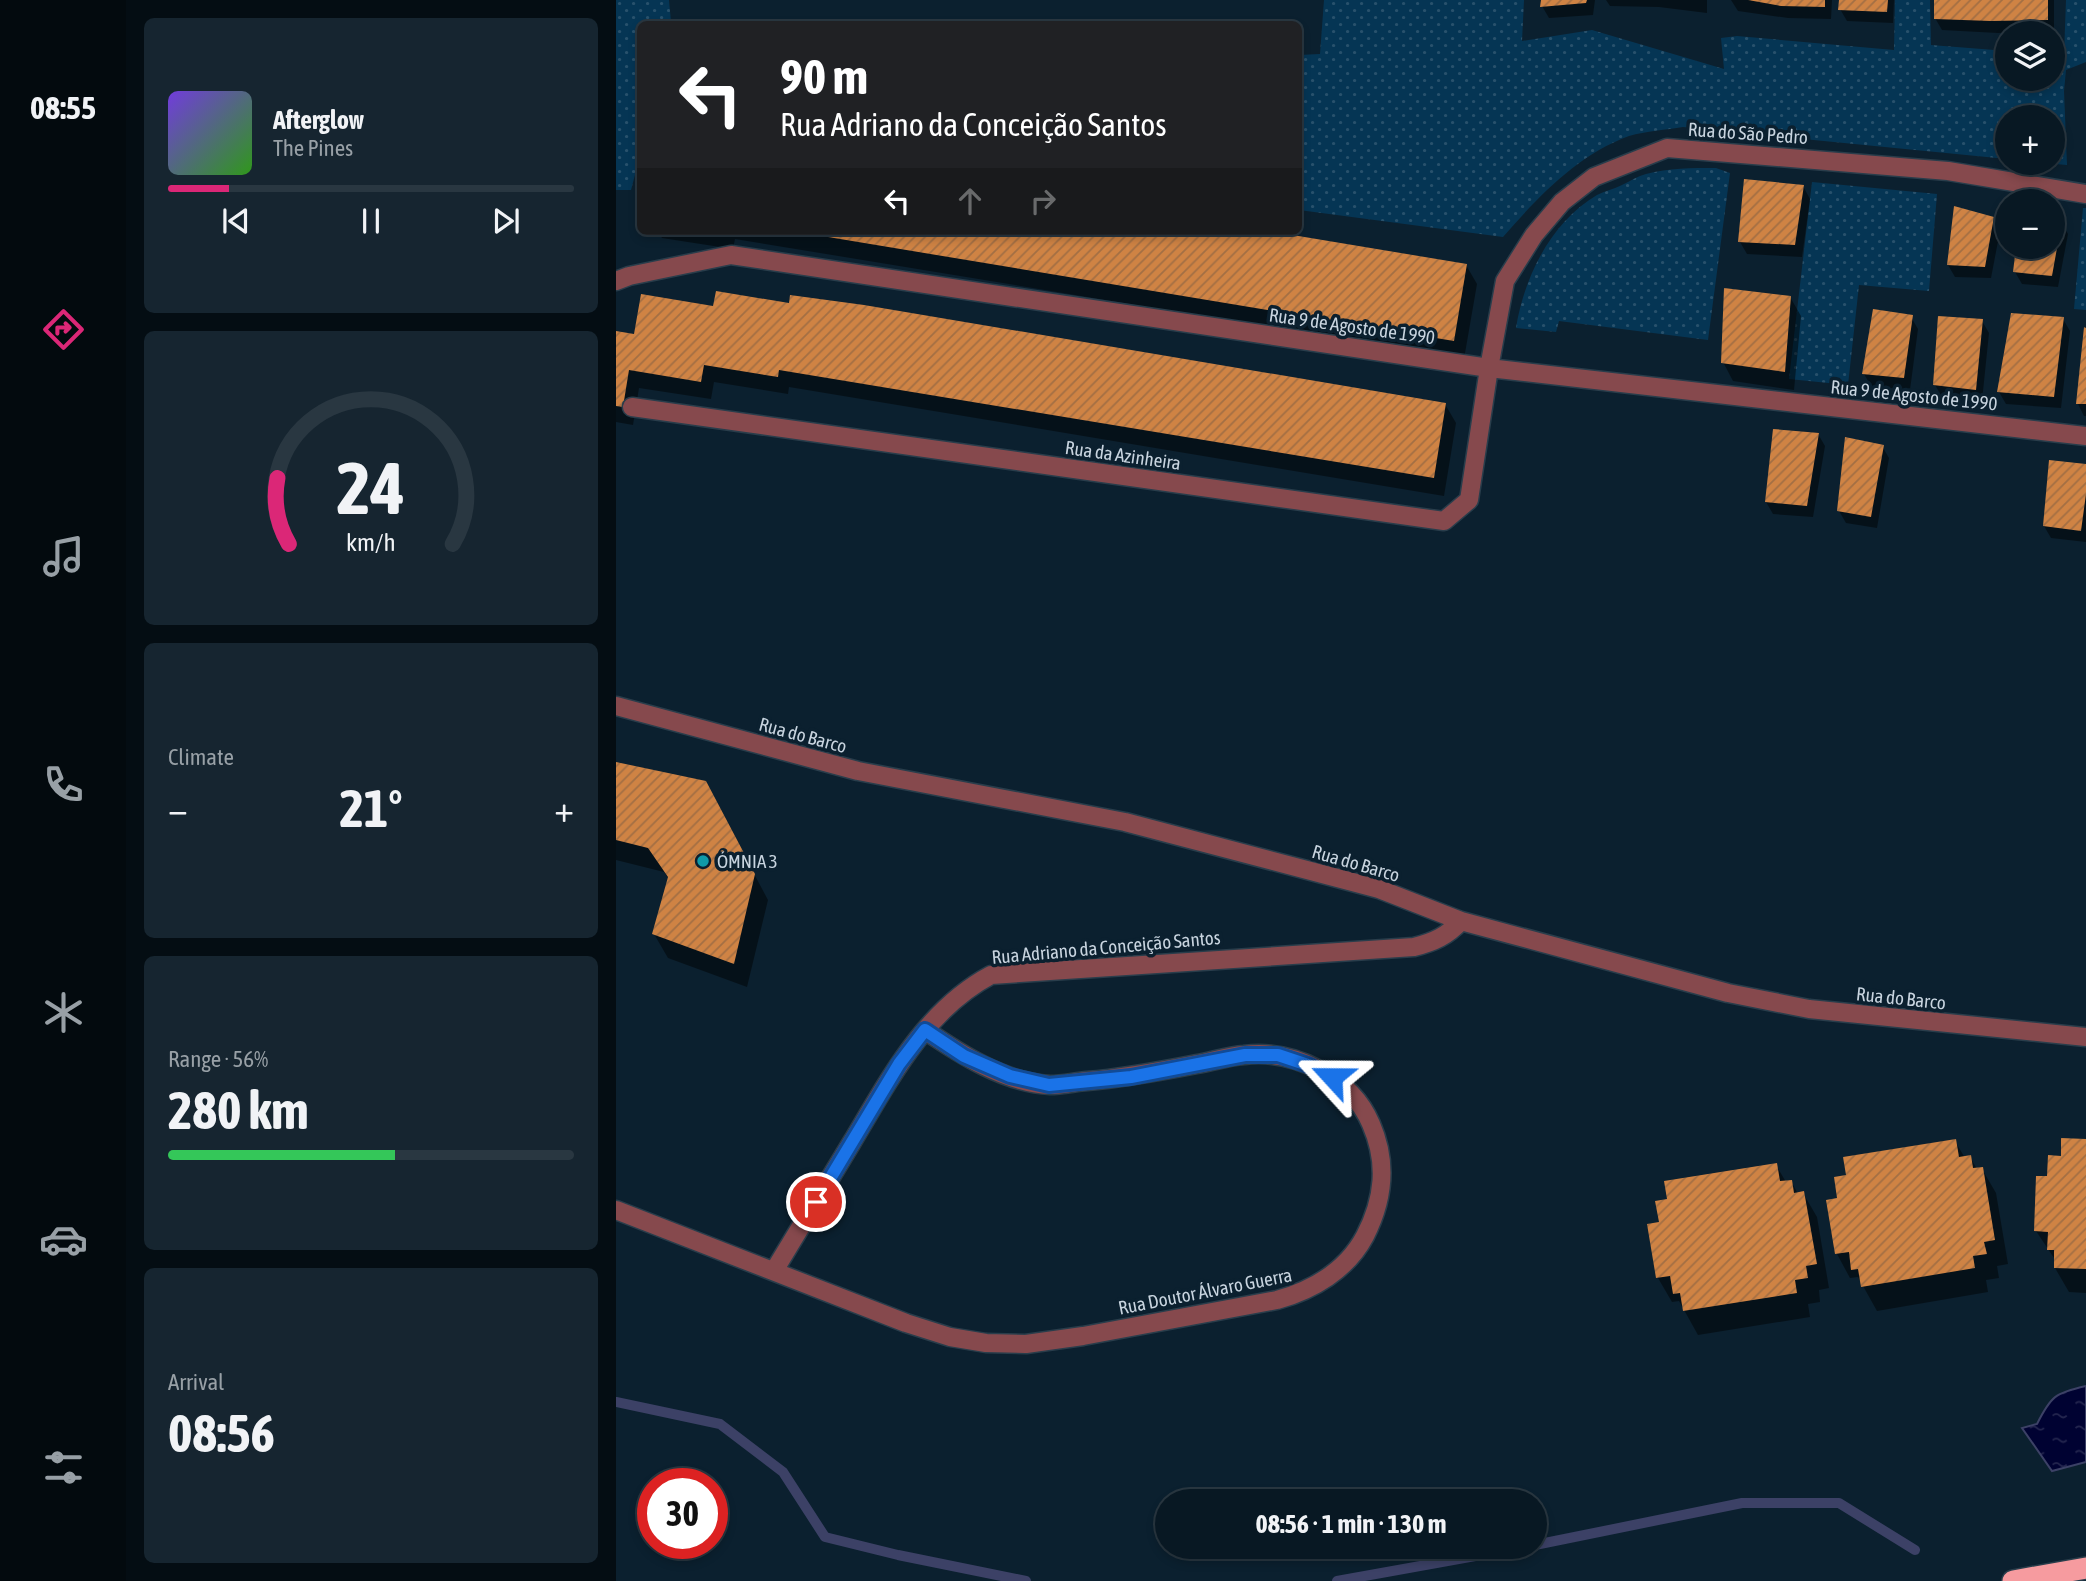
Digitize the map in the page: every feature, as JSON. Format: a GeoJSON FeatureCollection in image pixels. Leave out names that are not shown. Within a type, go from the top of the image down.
{"type":"FeatureCollection","features":[{"type":"Feature","properties":{"kind":"highway"},"geometry":{"type":"LineString","coordinates":[[2013,1581],[2086,1568]]}},
{"type":"Feature","properties":{"kind":"street","name":"Rua do São Pedro"},"geometry":{"type":"LineString","coordinates":[[1489,368],[1505,281],[1534,235],[1563,202],[1594,177],[1667,148],[1948,171],[2086,194]]}},
{"type":"Feature","properties":{"kind":"street","name":"Rua 9 de Agosto de 1990"},"geometry":{"type":"LineString","coordinates":[[616,281],[731,255],[1489,368],[2086,436]]}},
{"type":"Feature","properties":{"kind":"street","name":"Rua da Azinheira"},"geometry":{"type":"LineString","coordinates":[[632,407],[1444,522],[1469,500],[1489,368]]}},
{"type":"Feature","properties":{"kind":"street","name":"Rua do Barco"},"geometry":{"type":"LineString","coordinates":[[616,706],[858,771],[1125,822],[1379,889],[1461,921],[1770,1003],[2086,1037]]}},
{"type":"Feature","properties":{"kind":"street","name":"Rua Adriano da Conceição Santos"},"geometry":{"type":"LineString","coordinates":[[774,1271],[899,1064],[953,1000],[991,975],[1414,947],[1436,941],[1451,932],[1461,921]]}},
{"type":"Feature","properties":{"kind":"street","name":"Rua Doutor Álvaro Guerra"},"geometry":{"type":"LineString","coordinates":[[616,1210],[906,1323],[950,1337],[986,1343],[1026,1344],[1303,1293],[1323,1282],[1344,1263],[1363,1241],[1376,1215],[1382,1193],[1383,1166],[1378,1140],[1369,1118],[1352,1095],[1332,1077],[1308,1065],[1278,1055],[1245,1055],[1131,1077],[1049,1085],[1010,1076],[964,1056],[925,1030]]}},
{"type":"Feature","properties":{"kind":"shaded area"},"geometry":{"type":"Polygon","coordinates":[[[616,0],[669,0],[671,21],[637,21],[637,167],[631,190],[616,190],[616,0]]]}},
{"type":"Feature","properties":{"kind":"shaded area"},"geometry":{"type":"Polygon","coordinates":[[[1324,0],[1524,0],[1522,41],[1592,30],[1724,69],[1721,38],[1737,36],[1894,50],[1895,0],[1930,0],[1931,45],[1995,50],[1995,91],[2064,91],[2065,105],[1995,105],[1995,158],[1683,127],[1629,136],[1592,154],[1576,166],[1545,192],[1503,237],[1302,210],[1302,55],[1320,54],[1324,0]]]}},
{"type":"Feature","properties":{"kind":"shaded area"},"geometry":{"type":"Polygon","coordinates":[[[2066,0],[2086,0],[2086,62],[2066,70],[2065,80],[2066,0]]]}},
{"type":"Feature","properties":{"kind":"shaded area"},"geometry":{"type":"Polygon","coordinates":[[[2065,116],[2067,165],[2065,165],[2065,116]]]}},
{"type":"Feature","properties":{"kind":"shaded area"},"geometry":{"type":"Polygon","coordinates":[[[1716,168],[1730,173],[1708,340],[1559,321],[1556,332],[1516,328],[1526,290],[1542,252],[1566,220],[1581,206],[1597,195],[1646,174],[1672,169],[1716,168]]]}},
{"type":"Feature","properties":{"kind":"shaded area"},"geometry":{"type":"Polygon","coordinates":[[[1812,182],[1937,194],[1929,291],[1859,285],[1848,385],[1789,379],[1812,182]]]}},
{"type":"Feature","properties":{"kind":"shaded area"},"geometry":{"type":"Polygon","coordinates":[[[2083,208],[2086,208],[2086,310],[2074,309],[2083,208]]]}},
{"type":"Feature","properties":{"kind":"water"},"geometry":{"type":"Polygon","coordinates":[[[2086,1386],[2086,1462],[2052,1471],[2022,1428],[2037,1424],[2055,1397],[2086,1386]]]}},
{"type":"Feature","properties":{"kind":"building"},"geometry":{"type":"Polygon","coordinates":[[[1541,0],[1587,0],[1586,3],[1540,7],[1541,0]]]}},
{"type":"Feature","properties":{"kind":"building"},"geometry":{"type":"Polygon","coordinates":[[[1748,0],[1825,0],[1825,7],[1781,6],[1748,0]]]}},
{"type":"Feature","properties":{"kind":"building"},"geometry":{"type":"Polygon","coordinates":[[[1839,0],[1888,0],[1887,12],[1838,10],[1839,0]]]}},
{"type":"Feature","properties":{"kind":"building"},"geometry":{"type":"Polygon","coordinates":[[[1934,0],[2048,0],[2048,20],[1934,19],[1934,0]]]}},
{"type":"Feature","properties":{"kind":"building"},"geometry":{"type":"Polygon","coordinates":[[[1744,179],[1804,185],[1795,245],[1738,242],[1744,179]]]}},
{"type":"Feature","properties":{"kind":"building"},"geometry":{"type":"Polygon","coordinates":[[[1954,206],[1994,217],[1985,267],[1947,265],[1954,206]]]}},
{"type":"Feature","properties":{"kind":"building"},"geometry":{"type":"Polygon","coordinates":[[[816,235],[1292,235],[1467,264],[1454,341],[816,235]]]}},
{"type":"Feature","properties":{"kind":"building"},"geometry":{"type":"Polygon","coordinates":[[[2015,259],[2055,259],[2052,276],[2013,272],[2015,259]]]}},
{"type":"Feature","properties":{"kind":"building"},"geometry":{"type":"Polygon","coordinates":[[[1724,288],[1791,296],[1785,372],[1721,363],[1724,288]]]}},
{"type":"Feature","properties":{"kind":"building"},"geometry":{"type":"Polygon","coordinates":[[[716,291],[789,303],[790,295],[864,305],[1446,403],[1434,478],[779,370],[778,377],[704,365],[701,382],[629,370],[623,407],[616,406],[616,331],[634,334],[641,294],[713,306],[716,291]]]}},
{"type":"Feature","properties":{"kind":"building"},"geometry":{"type":"Polygon","coordinates":[[[1873,309],[1913,315],[1904,378],[1862,374],[1873,309]]]}},
{"type":"Feature","properties":{"kind":"building"},"geometry":{"type":"Polygon","coordinates":[[[2011,313],[2064,317],[2054,397],[1997,392],[2011,313]]]}},
{"type":"Feature","properties":{"kind":"building"},"geometry":{"type":"Polygon","coordinates":[[[1938,316],[1983,319],[1976,390],[1933,385],[1938,316]]]}},
{"type":"Feature","properties":{"kind":"building"},"geometry":{"type":"Polygon","coordinates":[[[2084,327],[2086,404],[2076,404],[2084,327]]]}},
{"type":"Feature","properties":{"kind":"building"},"geometry":{"type":"Polygon","coordinates":[[[1773,429],[1819,433],[1807,506],[1765,502],[1773,429]]]}},
{"type":"Feature","properties":{"kind":"building"},"geometry":{"type":"Polygon","coordinates":[[[1845,437],[1884,445],[1871,517],[1837,511],[1845,437]]]}},
{"type":"Feature","properties":{"kind":"building"},"geometry":{"type":"Polygon","coordinates":[[[2049,460],[2086,464],[2086,494],[2081,531],[2043,526],[2049,460]]]}},
{"type":"Feature","properties":{"kind":"building","name":"ÓMNIA 3"},"geometry":{"type":"Polygon","coordinates":[[[616,762],[706,781],[755,874],[734,964],[652,934],[668,877],[648,848],[616,840],[616,762]]]}},
{"type":"Feature","properties":{"kind":"building"},"geometry":{"type":"Polygon","coordinates":[[[2061,1138],[2086,1139],[2086,1269],[2054,1268],[2054,1250],[2047,1250],[2048,1232],[2034,1231],[2036,1176],[2047,1176],[2048,1155],[2061,1156],[2061,1138]]]}},
{"type":"Feature","properties":{"kind":"building"},"geometry":{"type":"Polygon","coordinates":[[[1956,1139],[1959,1157],[1971,1155],[1973,1168],[1983,1167],[1995,1240],[1984,1242],[1987,1254],[1973,1256],[1975,1268],[1861,1287],[1858,1269],[1851,1270],[1849,1252],[1835,1254],[1826,1200],[1837,1198],[1834,1177],[1846,1175],[1843,1157],[1956,1139]]]}},
{"type":"Feature","properties":{"kind":"building"},"geometry":{"type":"Polygon","coordinates":[[[1777,1163],[1780,1181],[1792,1180],[1794,1193],[1804,1191],[1817,1264],[1806,1266],[1808,1278],[1795,1280],[1797,1293],[1683,1311],[1680,1293],[1673,1294],[1670,1276],[1656,1278],[1647,1224],[1659,1222],[1655,1201],[1667,1199],[1664,1181],[1777,1163]]]}},
{"type":"Feature","properties":{"kind":"waterway"},"geometry":{"type":"LineString","coordinates":[[616,1402],[720,1424],[783,1472],[825,1537],[1026,1581]]}},
{"type":"Feature","properties":{"kind":"waterway"},"geometry":{"type":"LineString","coordinates":[[1547,1543],[1742,1503],[1839,1503],[1915,1550]]}},
{"type":"Feature","properties":{"kind":"waterway"},"geometry":{"type":"LineString","coordinates":[[1337,1581],[1459,1559]]}},
{"type":"Feature","properties":{"kind":"place","name":"ÓMNIA 3"},"geometry":{"type":"Point","coordinates":[703,861]}},
{"type":"Feature","properties":{"kind":"route"},"geometry":{"type":"LineString","coordinates":[[816,1202],[899,1064],[925,1030],[964,1056],[1010,1076],[1049,1085],[1131,1077],[1245,1055],[1278,1055],[1332,1077]]}}]}
